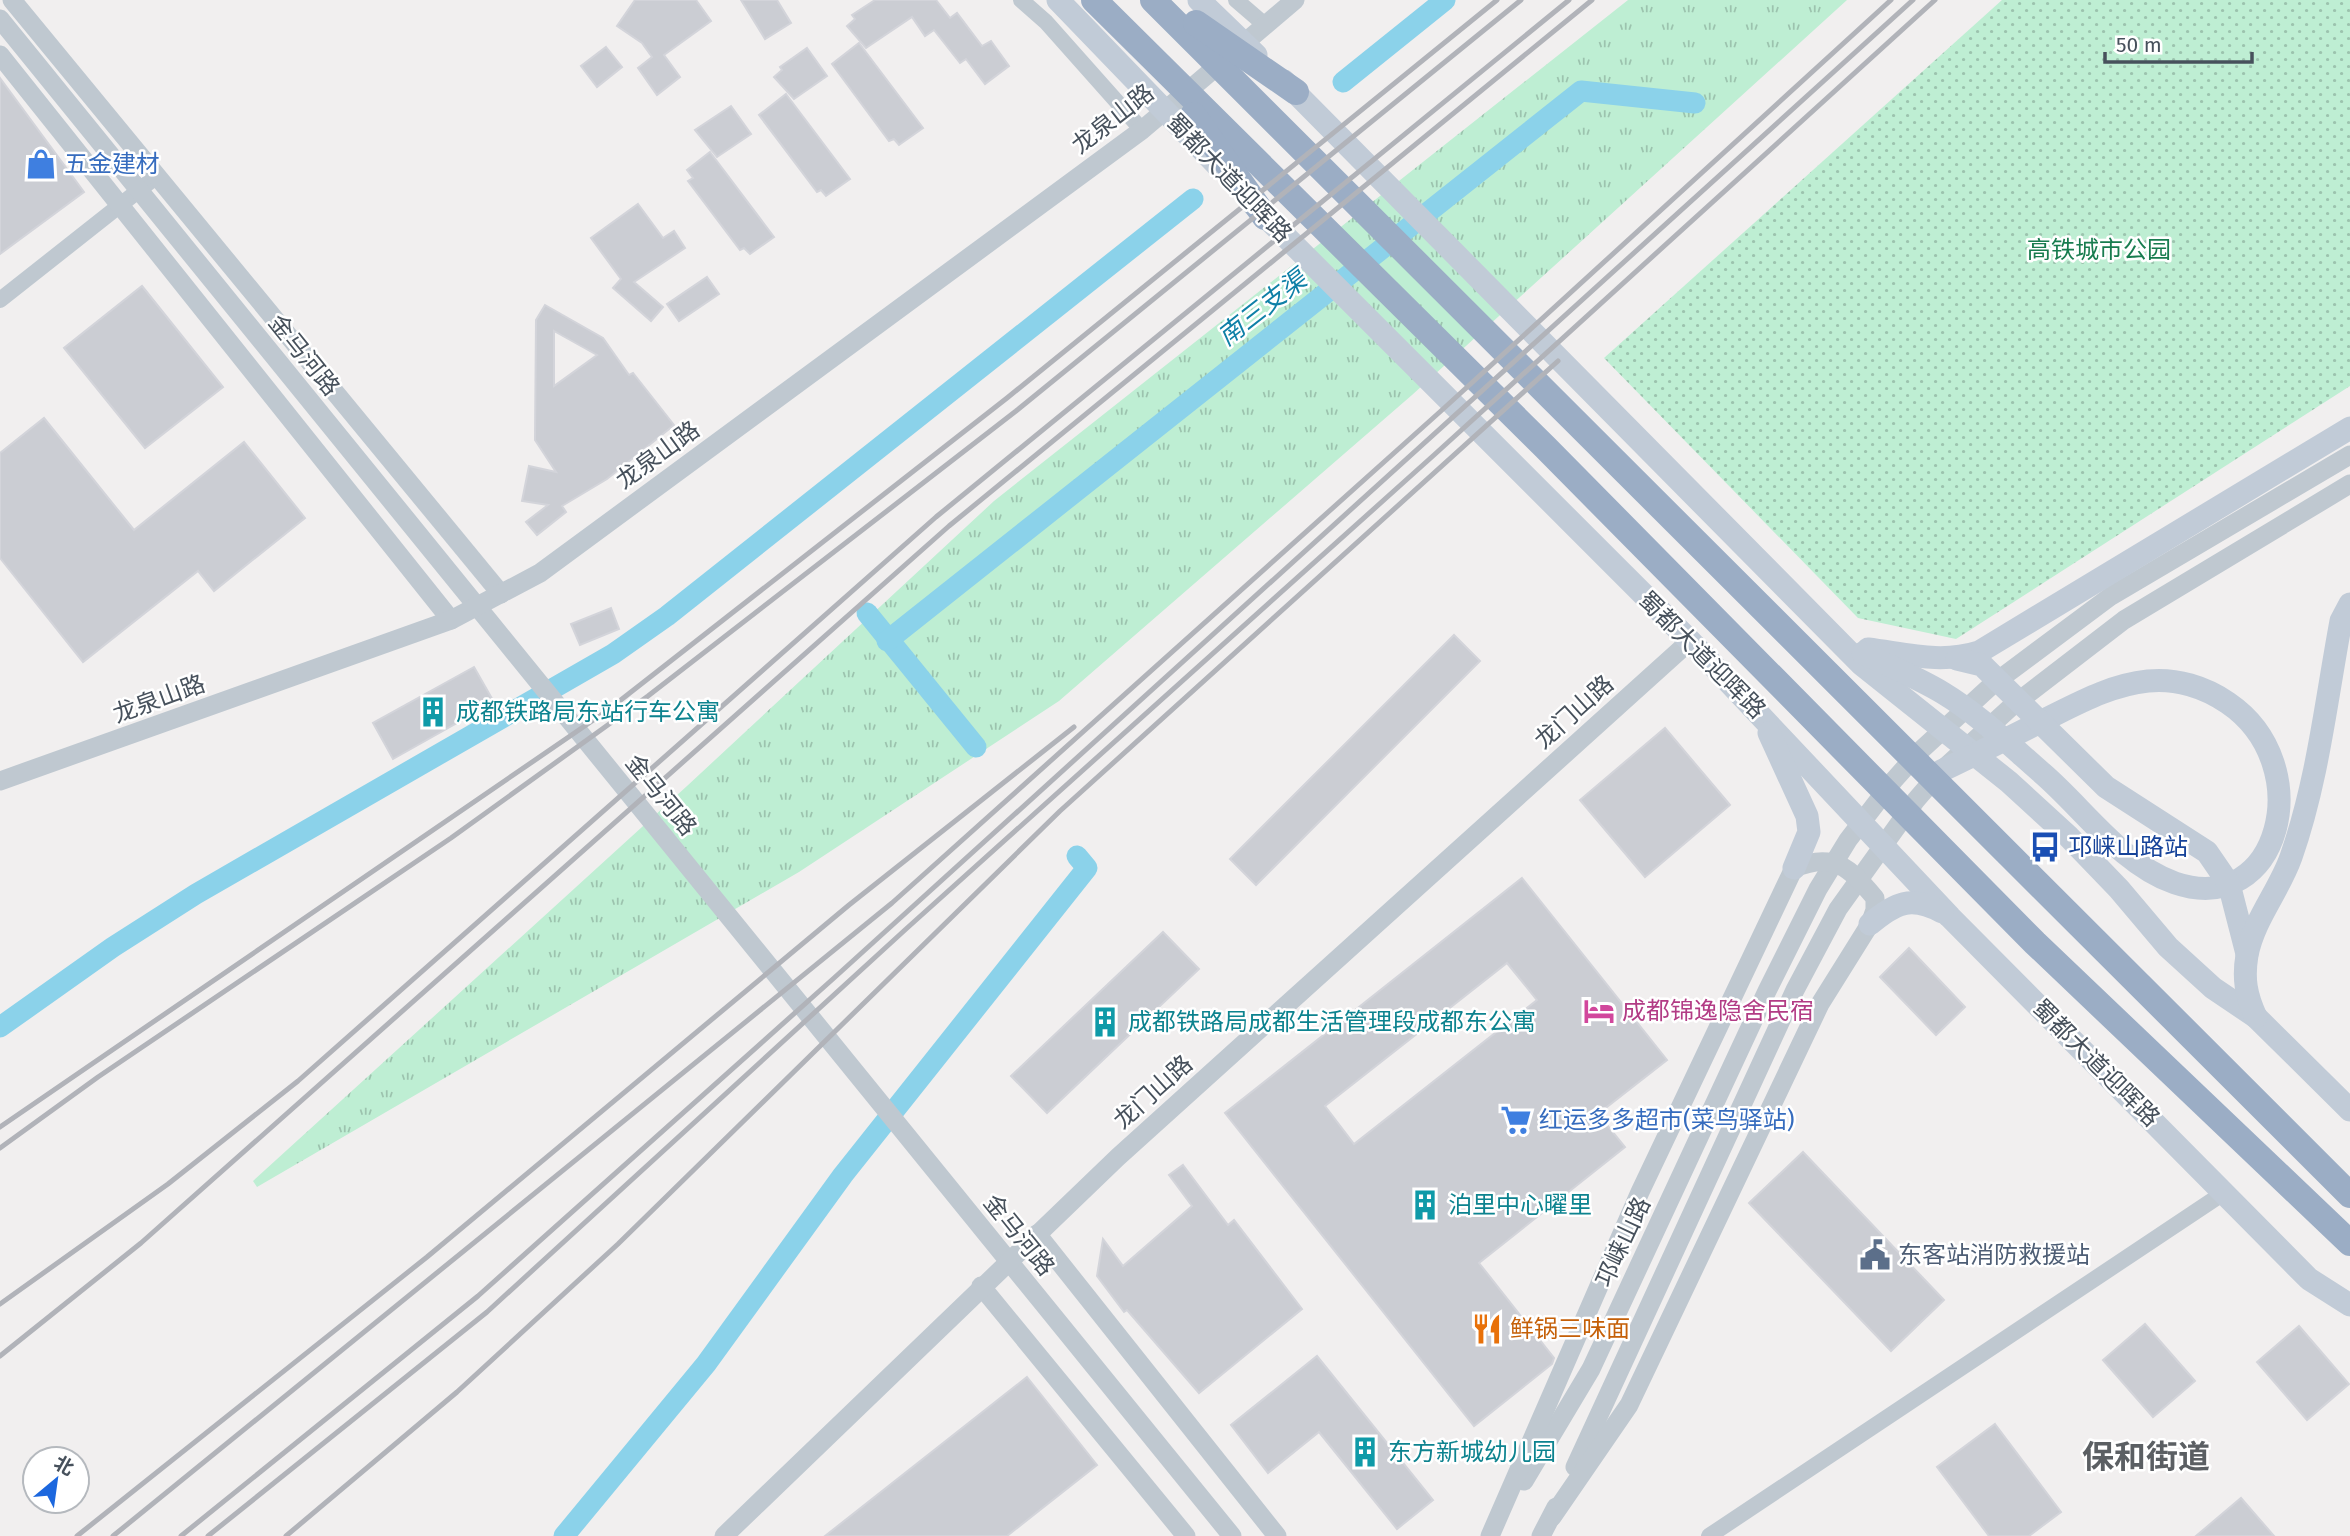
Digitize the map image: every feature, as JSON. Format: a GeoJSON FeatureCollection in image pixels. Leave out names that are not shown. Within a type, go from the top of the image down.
{"type":"FeatureCollection","features":[{"type":"Feature","properties":{"kind":"highway","name":"蜀都大道迎晖路"},"geometry":{"type":"LineString","coordinates":[[1094,0],[1545,447],[2035,943],[2350,1243]]}},
{"type":"Feature","properties":{"kind":"highway"},"geometry":{"type":"LineString","coordinates":[[1153,0],[2350,1195]]}},
{"type":"Feature","properties":{"kind":"highway"},"geometry":{"type":"LineString","coordinates":[[1164,0],[1296,92]]}},
{"type":"Feature","properties":{"kind":"highway"},"geometry":{"type":"LineString","coordinates":[[1151,57],[1265,217]]}},
{"type":"Feature","properties":{"kind":"main road","name":"蜀都大道迎晖路"},"geometry":{"type":"LineString","coordinates":[[1058,0],[1265,217],[1690,641],[1950,916],[2309,1279],[2350,1305]]}},
{"type":"Feature","properties":{"kind":"main road"},"geometry":{"type":"LineString","coordinates":[[1199,0],[1296,92],[1769,574],[1861,664],[2008,782],[2058,827],[2119,889],[2168,947],[2213,988],[2256,1017],[2350,1110]]}},
{"type":"Feature","properties":{"kind":"main road"},"geometry":{"type":"LineString","coordinates":[[1957,659],[1979,652],[2350,428]]}},
{"type":"Feature","properties":{"kind":"main road"},"geometry":{"type":"LineString","coordinates":[[1769,574],[1851,647],[1944,694],[2044,775],[2136,860],[2157,875],[2202,889],[2224,887],[2262,857],[2273,837],[2280,814],[2278,771],[2259,730],[2242,712],[2218,696],[2174,681],[2149,681],[2119,686],[2085,699],[1941,771]]}},
{"type":"Feature","properties":{"kind":"main road"},"geometry":{"type":"LineString","coordinates":[[2256,1017],[2245,993],[2247,954],[2253,932],[2290,860],[2309,800],[2323,741],[2341,621],[2350,604]]}},
{"type":"Feature","properties":{"kind":"main road"},"geometry":{"type":"LineString","coordinates":[[1851,647],[1930,659],[1957,659],[1982,665],[2106,787],[2207,852],[2229,884],[2247,954]]}},
{"type":"Feature","properties":{"kind":"main road"},"geometry":{"type":"LineString","coordinates":[[1758,711],[1807,816],[1809,832],[1794,868]]}},
{"type":"Feature","properties":{"kind":"main road"},"geometry":{"type":"LineString","coordinates":[[1870,924],[1889,908],[1906,902],[1924,902],[1950,916]]}},
{"type":"Feature","properties":{"kind":"street"},"geometry":{"type":"LineString","coordinates":[[12,0],[501,593]]}},
{"type":"Feature","properties":{"kind":"street"},"geometry":{"type":"LineString","coordinates":[[1021,0],[1046,22],[1142,130]]}},
{"type":"Feature","properties":{"kind":"street"},"geometry":{"type":"LineString","coordinates":[[1236,0],[1265,25]]}},
{"type":"Feature","properties":{"kind":"street","name":"龙泉山路"},"geometry":{"type":"LineString","coordinates":[[0,781],[451,620],[540,573],[1142,130],[1295,0]]}},
{"type":"Feature","properties":{"kind":"street","name":"金马河路"},"geometry":{"type":"LineString","coordinates":[[0,19],[1232,1536]]}},
{"type":"Feature","properties":{"kind":"street"},"geometry":{"type":"LineString","coordinates":[[0,55],[451,620]]}},
{"type":"Feature","properties":{"kind":"street"},"geometry":{"type":"LineString","coordinates":[[0,300],[157,176]]}},
{"type":"Feature","properties":{"kind":"street","name":"邛崃山路"},"geometry":{"type":"LineString","coordinates":[[1491,1536],[1591,1369],[1710,1111],[1818,889],[1848,840],[1920,751],[1993,684],[2111,596],[2350,456]]}},
{"type":"Feature","properties":{"kind":"street","name":"邛崃山路"},"geometry":{"type":"LineString","coordinates":[[1541,1536],[1795,990],[1838,909],[1909,809],[1941,771],[2011,707],[2124,620],[2350,484]]}},
{"type":"Feature","properties":{"kind":"street","name":"龙门山路"},"geometry":{"type":"LineString","coordinates":[[724,1536],[1037,1234],[1690,641]]}},
{"type":"Feature","properties":{"kind":"street"},"geometry":{"type":"LineString","coordinates":[[1491,1536],[1640,1192],[1794,868],[1813,860],[1826,860],[1841,865],[1860,879],[1875,898],[1875,910],[1870,924],[1820,1004],[1629,1405],[1552,1517],[1560,1536]]}},
{"type":"Feature","properties":{"kind":"street"},"geometry":{"type":"LineString","coordinates":[[1709,1536],[2225,1192]]}},
{"type":"Feature","properties":{"kind":"street"},"geometry":{"type":"LineString","coordinates":[[1037,1234],[1277,1536]]}},
{"type":"Feature","properties":{"kind":"street"},"geometry":{"type":"LineString","coordinates":[[981,1286],[1186,1536]]}},
{"type":"Feature","properties":{"kind":"green space"},"geometry":{"type":"Polygon","coordinates":[[[1628,0],[1847,0],[1412,395],[1059,701],[799,872],[257,1187],[253,1181],[687,786],[994,501],[1628,0]]]}},
{"type":"Feature","properties":{"kind":"green space","name":"高铁城市公园"},"geometry":{"type":"Polygon","coordinates":[[[2002,0],[2350,0],[2350,386],[1956,639],[1858,618],[1604,358],[2002,0]]]}},
{"type":"Feature","properties":{"kind":"building"},"geometry":{"type":"Polygon","coordinates":[[[635,0],[696,0],[711,21],[664,55],[680,77],[657,95],[638,68],[652,57],[642,43],[617,26],[635,0]]]}},
{"type":"Feature","properties":{"kind":"building"},"geometry":{"type":"Polygon","coordinates":[[[741,0],[777,0],[791,23],[765,39],[741,0]]]}},
{"type":"Feature","properties":{"kind":"building"},"geometry":{"type":"Polygon","coordinates":[[[875,0],[936,0],[950,18],[957,13],[982,46],[991,41],[1009,66],[985,84],[966,59],[960,63],[934,30],[925,36],[912,17],[866,48],[847,26],[855,19],[852,15],[875,0]]]}},
{"type":"Feature","properties":{"kind":"building"},"geometry":{"type":"Polygon","coordinates":[[[859,43],[923,128],[899,145],[894,139],[889,141],[832,64],[859,43]]]}},
{"type":"Feature","properties":{"kind":"building"},"geometry":{"type":"Polygon","coordinates":[[[606,47],[622,67],[597,87],[581,66],[606,47]]]}},
{"type":"Feature","properties":{"kind":"building"},"geometry":{"type":"Polygon","coordinates":[[[807,48],[827,76],[794,99],[774,77],[782,70],[780,67],[807,48]]]}},
{"type":"Feature","properties":{"kind":"building"},"geometry":{"type":"Polygon","coordinates":[[[0,78],[84,192],[0,254],[0,78]]]}},
{"type":"Feature","properties":{"kind":"building"},"geometry":{"type":"Polygon","coordinates":[[[786,94],[850,179],[826,196],[821,190],[817,192],[759,115],[786,94]]]}},
{"type":"Feature","properties":{"kind":"building"},"geometry":{"type":"Polygon","coordinates":[[[731,106],[751,134],[717,157],[695,130],[731,106]]]}},
{"type":"Feature","properties":{"kind":"building"},"geometry":{"type":"Polygon","coordinates":[[[710,152],[774,237],[750,254],[744,248],[740,250],[688,181],[693,178],[687,170],[710,152]]]}},
{"type":"Feature","properties":{"kind":"building"},"geometry":{"type":"Polygon","coordinates":[[[638,204],[663,238],[674,231],[685,248],[634,282],[663,307],[651,321],[613,288],[621,279],[591,238],[638,204]]]}},
{"type":"Feature","properties":{"kind":"building"},"geometry":{"type":"Polygon","coordinates":[[[707,277],[719,294],[679,321],[667,304],[707,277]]]}},
{"type":"Feature","properties":{"kind":"building"},"geometry":{"type":"Polygon","coordinates":[[[142,286],[223,387],[145,448],[64,348],[142,286]]]}},
{"type":"Feature","properties":{"kind":"building"},"geometry":{"type":"Polygon","coordinates":[[[545,305],[603,338],[629,375],[633,373],[674,425],[607,479],[562,506],[566,512],[537,535],[526,522],[548,505],[522,501],[529,466],[556,472],[535,440],[536,320],[545,305]],[[554,331],[554,386],[597,355],[554,331]]]}},
{"type":"Feature","properties":{"kind":"building"},"geometry":{"type":"Polygon","coordinates":[[[44,418],[134,530],[244,442],[305,518],[214,591],[198,571],[83,662],[0,558],[0,453],[44,418]]]}},
{"type":"Feature","properties":{"kind":"building"},"geometry":{"type":"Polygon","coordinates":[[[611,608],[619,629],[580,645],[571,624],[611,608]]]}},
{"type":"Feature","properties":{"kind":"building"},"geometry":{"type":"Polygon","coordinates":[[[1454,635],[1480,661],[1256,885],[1230,859],[1454,635]]]}},
{"type":"Feature","properties":{"kind":"building","name":"成都铁路局东站行车公寓"},"geometry":{"type":"Polygon","coordinates":[[[474,667],[494,702],[393,759],[373,723],[474,667]]]}},
{"type":"Feature","properties":{"kind":"building"},"geometry":{"type":"Polygon","coordinates":[[[1665,728],[1730,805],[1645,877],[1580,800],[1665,728]]]}},
{"type":"Feature","properties":{"kind":"building","name":"泊里中心曜里"},"geometry":{"type":"Polygon","coordinates":[[[1522,878],[1667,1060],[1598,1114],[1625,1147],[1479,1263],[1554,1358],[1552,1364],[1474,1426],[1225,1113],[1522,878]],[[1507,963],[1325,1106],[1354,1144],[1537,1000],[1507,963]]]}},
{"type":"Feature","properties":{"kind":"building","name":"成都铁路局成都生活管理段成都东公寓"},"geometry":{"type":"Polygon","coordinates":[[[1163,932],[1199,969],[1047,1113],[1011,1076],[1163,932]]]}},
{"type":"Feature","properties":{"kind":"building"},"geometry":{"type":"Polygon","coordinates":[[[1909,948],[1965,1007],[1936,1035],[1880,977],[1909,948]]]}},
{"type":"Feature","properties":{"kind":"building"},"geometry":{"type":"Polygon","coordinates":[[[1803,1152],[1944,1300],[1891,1351],[1749,1203],[1803,1152]]]}},
{"type":"Feature","properties":{"kind":"building"},"geometry":{"type":"Polygon","coordinates":[[[1183,1165],[1228,1225],[1234,1220],[1302,1309],[1199,1393],[1127,1310],[1124,1312],[1097,1276],[1103,1239],[1123,1266],[1192,1206],[1169,1175],[1183,1165]]]}},
{"type":"Feature","properties":{"kind":"building"},"geometry":{"type":"Polygon","coordinates":[[[2145,1324],[2195,1381],[2153,1417],[2103,1360],[2145,1324]]]}},
{"type":"Feature","properties":{"kind":"building"},"geometry":{"type":"Polygon","coordinates":[[[2299,1326],[2349,1384],[2307,1420],[2257,1362],[2299,1326]]]}},
{"type":"Feature","properties":{"kind":"building","name":"东方新城幼儿园"},"geometry":{"type":"Polygon","coordinates":[[[1317,1356],[1433,1500],[1397,1529],[1319,1432],[1268,1473],[1231,1425],[1317,1356]]]}},
{"type":"Feature","properties":{"kind":"building"},"geometry":{"type":"Polygon","coordinates":[[[1027,1377],[1097,1465],[1007,1536],[825,1536],[1027,1377]]]}},
{"type":"Feature","properties":{"kind":"building"},"geometry":{"type":"Polygon","coordinates":[[[1995,1424],[2061,1512],[2029,1536],[1989,1536],[1937,1467],[1995,1424]]]}},
{"type":"Feature","properties":{"kind":"building"},"geometry":{"type":"Polygon","coordinates":[[[2241,1498],[2274,1536],[2196,1536],[2241,1498]]]}},
{"type":"Feature","properties":{"kind":"waterway"},"geometry":{"type":"LineString","coordinates":[[1343,82],[1445,0]]}},
{"type":"Feature","properties":{"kind":"waterway","name":"南三支渠"},"geometry":{"type":"LineString","coordinates":[[887,641],[1581,91],[1695,103]]}},
{"type":"Feature","properties":{"kind":"waterway"},"geometry":{"type":"LineString","coordinates":[[0,1027],[113,947],[196,894],[613,654],[667,616],[1193,199]]}},
{"type":"Feature","properties":{"kind":"waterway"},"geometry":{"type":"LineString","coordinates":[[867,613],[976,747]]}},
{"type":"Feature","properties":{"kind":"waterway"},"geometry":{"type":"LineString","coordinates":[[564,1536],[706,1364],[843,1175],[1087,868],[1077,856]]}},
{"type":"Feature","properties":{"kind":"railway"},"geometry":{"type":"LineString","coordinates":[[0,1127],[608,710],[1007,398],[1497,0]]}},
{"type":"Feature","properties":{"kind":"railway"},"geometry":{"type":"LineString","coordinates":[[0,1148],[98,1077],[451,838],[648,696],[1016,411],[1521,0]]}},
{"type":"Feature","properties":{"kind":"railway"},"geometry":{"type":"LineString","coordinates":[[0,1304],[168,1184],[298,1081],[936,517],[1569,0]]}},
{"type":"Feature","properties":{"kind":"railway"},"geometry":{"type":"LineString","coordinates":[[0,1356],[141,1243],[949,526],[1592,0]]}},
{"type":"Feature","properties":{"kind":"railway"},"geometry":{"type":"LineString","coordinates":[[113,1536],[892,903],[1442,410],[1891,0]]}},
{"type":"Feature","properties":{"kind":"railway"},"geometry":{"type":"LineString","coordinates":[[181,1536],[478,1296],[834,978],[1913,0]]}},
{"type":"Feature","properties":{"kind":"railway"},"geometry":{"type":"LineString","coordinates":[[208,1536],[487,1312],[906,929],[1935,0]]}},
{"type":"Feature","properties":{"kind":"railway"},"geometry":{"type":"LineString","coordinates":[[286,1536],[457,1392],[618,1244],[1060,811],[1558,361]]}},
{"type":"Feature","properties":{"kind":"railway"},"geometry":{"type":"LineString","coordinates":[[77,1536],[427,1257],[849,905],[1074,727]]}},
{"type":"Feature","properties":{"kind":"place","name":"五金建材"},"geometry":{"type":"Point","coordinates":[41,164]}},
{"type":"Feature","properties":{"kind":"place","name":"成都铁路局东站行车公寓"},"geometry":{"type":"Point","coordinates":[433,712]}},
{"type":"Feature","properties":{"kind":"place","name":"邛崃山路站"},"geometry":{"type":"Point","coordinates":[2045,847]}},
{"type":"Feature","properties":{"kind":"place","name":"成都锦逸隐舍民宿"},"geometry":{"type":"Point","coordinates":[1599,1011]}},
{"type":"Feature","properties":{"kind":"place","name":"成都铁路局成都生活管理段成都东公寓"},"geometry":{"type":"Point","coordinates":[1105,1022]}},
{"type":"Feature","properties":{"kind":"place","name":"红运多多超市(菜鸟驿站)"},"geometry":{"type":"Point","coordinates":[1516,1120]}},
{"type":"Feature","properties":{"kind":"place","name":"泊里中心曜里"},"geometry":{"type":"Point","coordinates":[1425,1205]}},
{"type":"Feature","properties":{"kind":"place","name":"东客站消防救援站"},"geometry":{"type":"Point","coordinates":[1875,1255]}},
{"type":"Feature","properties":{"kind":"place","name":"鲜锅三味面"},"geometry":{"type":"Point","coordinates":[1487,1329]}},
{"type":"Feature","properties":{"kind":"place","name":"东方新城幼儿园"},"geometry":{"type":"Point","coordinates":[1365,1452]}},
{"type":"Feature","properties":{"kind":"district","name":"保和街道"},"geometry":{"type":"Point","coordinates":[2146,1457]}}]}
